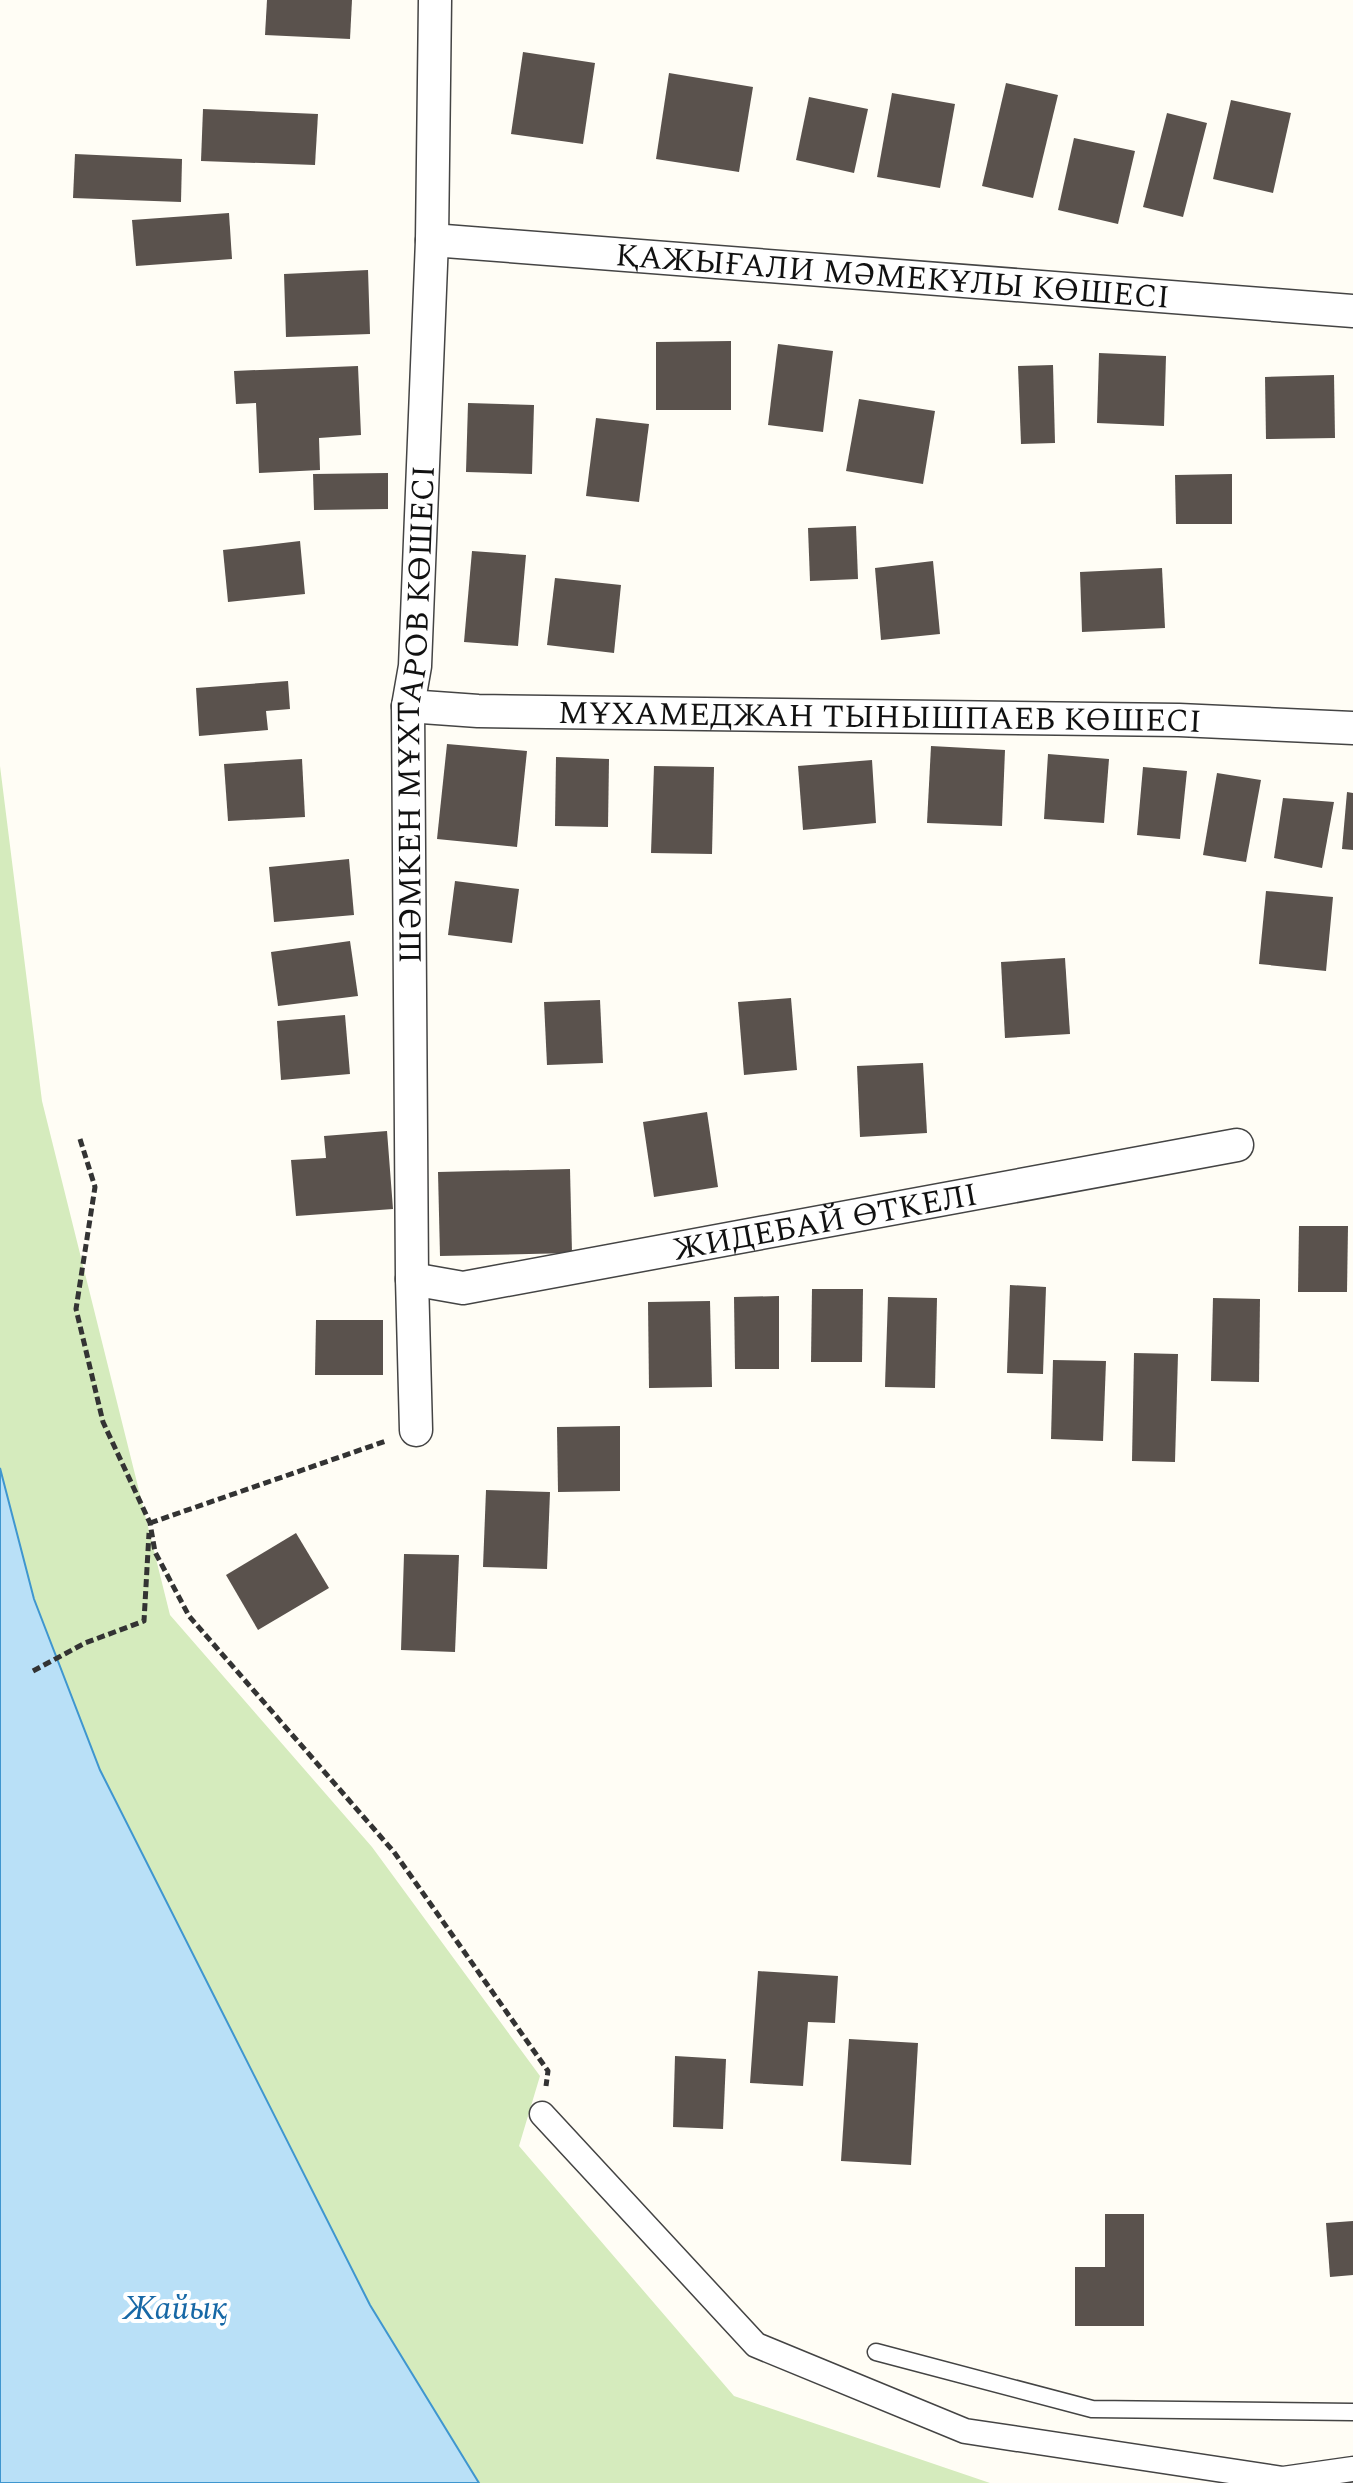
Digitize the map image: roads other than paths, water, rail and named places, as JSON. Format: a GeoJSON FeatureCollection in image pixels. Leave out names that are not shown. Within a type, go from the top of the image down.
{"type":"FeatureCollection","features":[{"type":"Feature","properties":{"kind":"street","name":"ШӘМКЕН МҰХТАРОВ КӨШЕСІ"},"geometry":{"type":"LineString","coordinates":[[416,1430],[408,706],[415,666],[432,240],[435,0]]}},
{"type":"Feature","properties":{"kind":"street","name":"ҚАЖЫҒАЛИ МӘМЕКҰЛЫ КӨШЕСІ"},"geometry":{"type":"LineString","coordinates":[[432,240],[1353,311]]}},
{"type":"Feature","properties":{"kind":"street","name":"МҰХАМЕДЖАН ТЫНЫШПАЕВ КӨШЕСІ"},"geometry":{"type":"LineString","coordinates":[[408,706],[478,711],[1179,720],[1353,728]]}},
{"type":"Feature","properties":{"kind":"street","name":"ЖИДЕБАЙ ӨТКЕЛІ"},"geometry":{"type":"LineString","coordinates":[[412,1279],[463,1288],[1237,1145]]}},
{"type":"Feature","properties":{"kind":"street"},"geometry":{"type":"LineString","coordinates":[[542,2114],[756,2345],[965,2431],[1283,2479],[1353,2469]]}},
{"type":"Feature","properties":{"kind":"lane"},"geometry":{"type":"LineString","coordinates":[[876,2352],[1092,2409],[1353,2412]]}},
{"type":"Feature","properties":{"kind":"water","name":"Жайық"},"geometry":{"type":"Polygon","coordinates":[[[0,1468],[34,1599],[100,1770],[370,2305],[479,2483],[0,2483],[0,1468]]]}}]}
